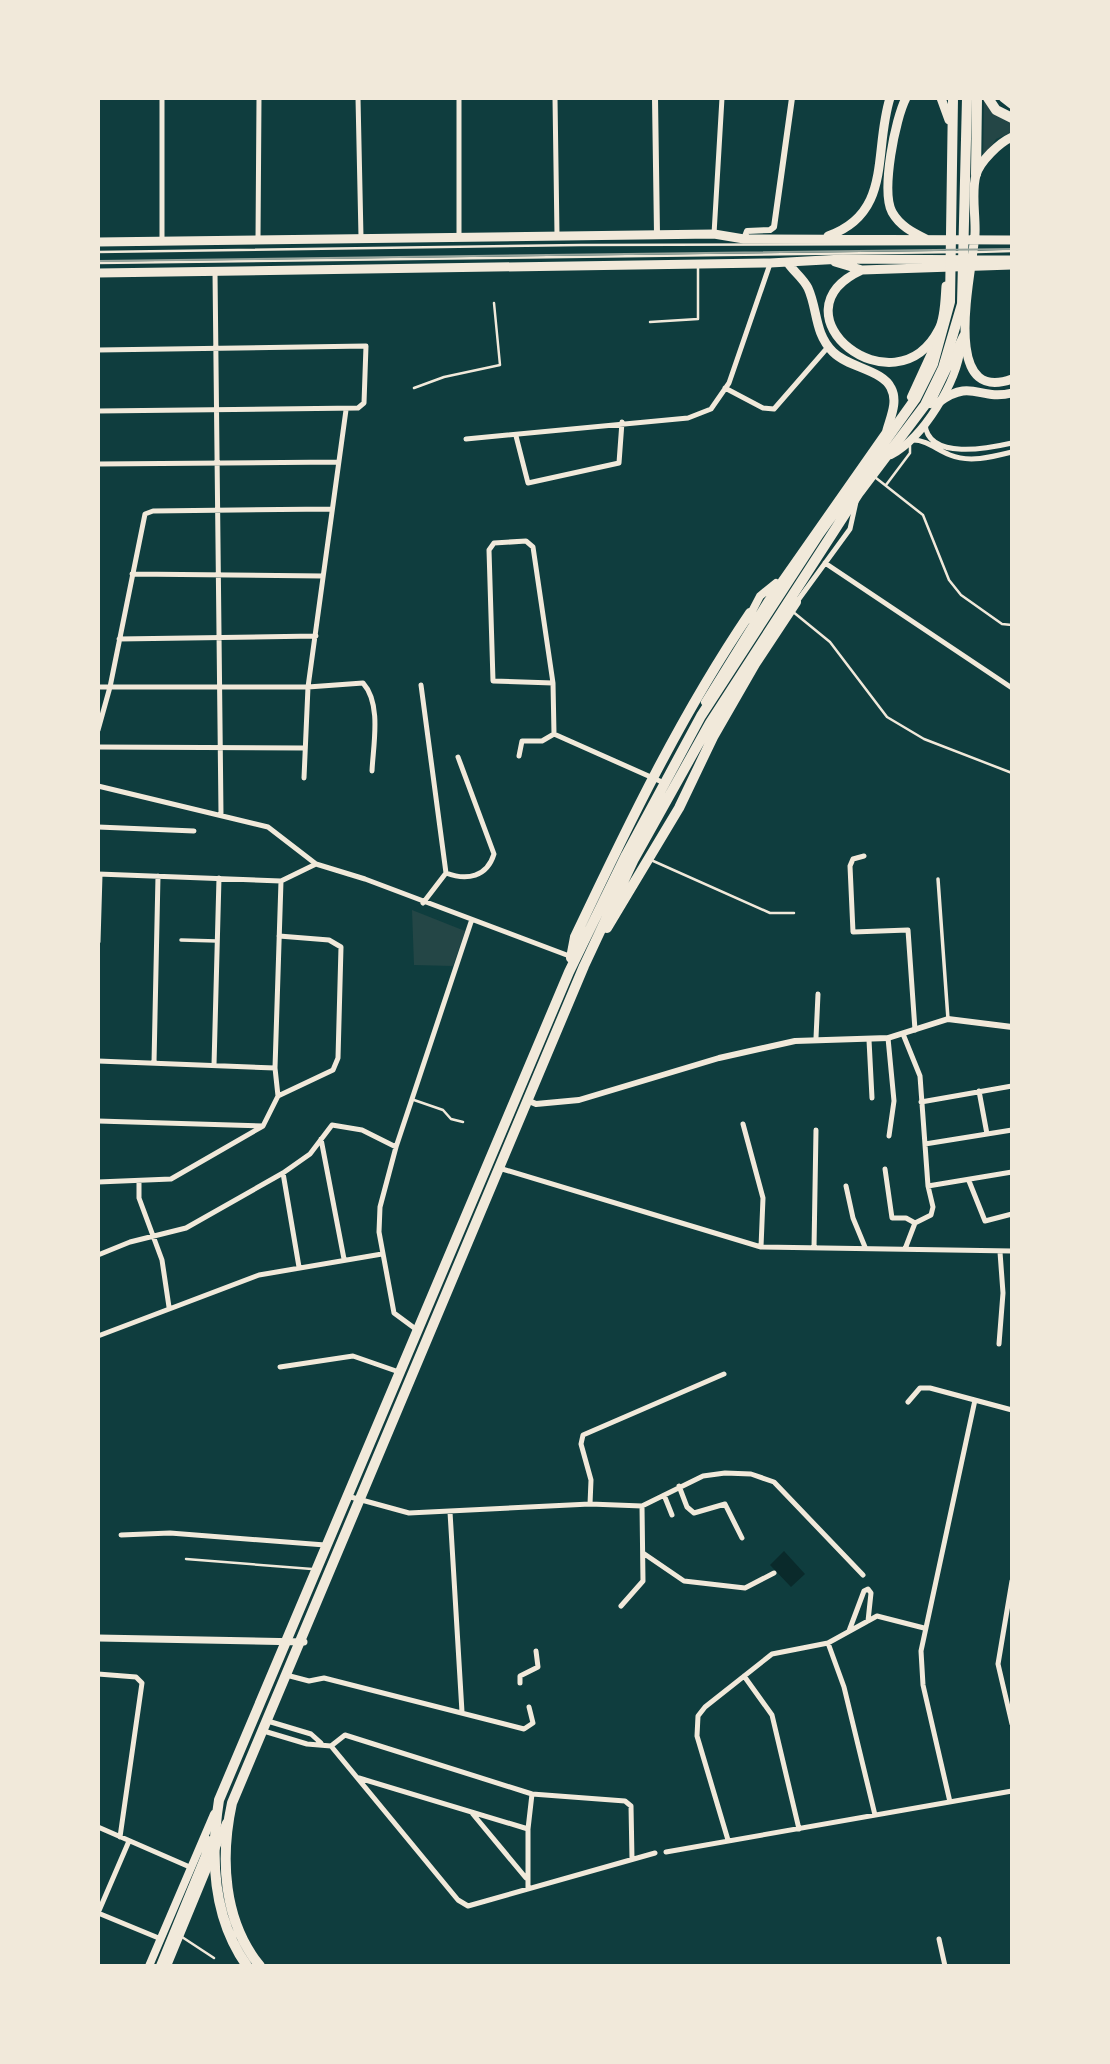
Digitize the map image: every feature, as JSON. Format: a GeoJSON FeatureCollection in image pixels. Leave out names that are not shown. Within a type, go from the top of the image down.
{"type":"FeatureCollection","features":[{"type":"Feature","properties":{"kind":"highway"},"geometry":{"type":"LineString","coordinates":[[816,239],[846,228],[869,207],[890,98]]}},
{"type":"Feature","properties":{"kind":"highway"},"geometry":{"type":"LineString","coordinates":[[906,98],[891,163],[889,204],[902,226],[931,241]]}},
{"type":"Feature","properties":{"kind":"highway"},"geometry":{"type":"LineString","coordinates":[[940,98],[949,120]]}},
{"type":"Feature","properties":{"kind":"highway"},"geometry":{"type":"LineString","coordinates":[[862,270],[840,284],[829,307],[834,333],[850,351],[874,361],[895,361],[919,351],[940,328],[947,282],[950,98]]}},
{"type":"Feature","properties":{"kind":"highway"},"geometry":{"type":"LineString","coordinates":[[161,1966],[206,1856],[219,1800],[569,972],[626,855],[701,716],[790,576],[916,398],[933,364],[950,302],[950,98]]}},
{"type":"Feature","properties":{"kind":"highway"},"geometry":{"type":"LineString","coordinates":[[965,98],[963,171],[975,270]]}},
{"type":"Feature","properties":{"kind":"highway"},"geometry":{"type":"LineString","coordinates":[[260,1966],[242,1939],[229,1896],[225,1850],[232,1803],[584,966],[634,859],[710,723],[858,494],[925,405],[943,368],[962,304],[965,98]]}},
{"type":"Feature","properties":{"kind":"highway"},"geometry":{"type":"LineString","coordinates":[[977,98],[975,270],[962,336],[969,362],[977,376],[994,383],[1012,379]]}},
{"type":"Feature","properties":{"kind":"highway"},"geometry":{"type":"LineString","coordinates":[[988,98],[996,110],[1012,118]]}},
{"type":"Feature","properties":{"kind":"highway"},"geometry":{"type":"LineString","coordinates":[[976,174],[999,145],[1012,137]]}},
{"type":"Feature","properties":{"kind":"highway"},"geometry":{"type":"LineString","coordinates":[[98,242],[657,234],[714,234],[744,239],[1012,242]]}},
{"type":"Feature","properties":{"kind":"highway"},"geometry":{"type":"LineString","coordinates":[[98,273],[788,263],[978,254],[1012,260]]}},
{"type":"Feature","properties":{"kind":"highway"},"geometry":{"type":"LineString","coordinates":[[828,260],[862,270],[975,270],[1012,265]]}},
{"type":"Feature","properties":{"kind":"highway"},"geometry":{"type":"LineString","coordinates":[[788,263],[807,286],[818,329],[828,347],[850,365],[882,377],[890,386],[894,399],[887,430]]}},
{"type":"Feature","properties":{"kind":"highway"},"geometry":{"type":"LineString","coordinates":[[1001,267],[1012,271]]}},
{"type":"Feature","properties":{"kind":"highway"},"geometry":{"type":"LineString","coordinates":[[939,402],[962,389],[996,395],[1012,393]]}},
{"type":"Feature","properties":{"kind":"highway"},"geometry":{"type":"LineString","coordinates":[[584,966],[679,808],[713,737],[755,664],[794,606]]}},
{"type":"Feature","properties":{"kind":"highway"},"geometry":{"type":"LineString","coordinates":[[569,972],[575,937],[645,792],[700,689],[750,612]]}},
{"type":"Feature","properties":{"kind":"highway"},"geometry":{"type":"LineString","coordinates":[[219,1800],[213,1849],[216,1885],[227,1929],[249,1966]]}},
{"type":"Feature","properties":{"kind":"main road"},"geometry":{"type":"LineString","coordinates":[[1003,98],[1012,105]]}},
{"type":"Feature","properties":{"kind":"main road"},"geometry":{"type":"LineString","coordinates":[[149,1966],[572,957],[720,675],[785,575],[914,392],[940,328]]}},
{"type":"Feature","properties":{"kind":"main road"},"geometry":{"type":"LineString","coordinates":[[167,1966],[607,917],[673,788],[788,597],[928,407],[940,387],[962,336]]}},
{"type":"Feature","properties":{"kind":"main road"},"geometry":{"type":"LineString","coordinates":[[891,455],[910,440],[939,402],[959,364],[962,336]]}},
{"type":"Feature","properties":{"kind":"main road"},"geometry":{"type":"LineString","coordinates":[[939,402],[940,387]]}},
{"type":"Feature","properties":{"kind":"main road"},"geometry":{"type":"LineString","coordinates":[[928,407],[939,402]]}},
{"type":"Feature","properties":{"kind":"main road"},"geometry":{"type":"LineString","coordinates":[[744,639],[750,612],[760,596],[785,575]]}},
{"type":"Feature","properties":{"kind":"main road"},"geometry":{"type":"LineString","coordinates":[[98,1639],[304,1642]]}},
{"type":"Feature","properties":{"kind":"main road"},"geometry":{"type":"LineString","coordinates":[[211,1860],[229,1927],[249,1966]]}},
{"type":"Feature","properties":{"kind":"street"},"geometry":{"type":"LineString","coordinates":[[162,98],[162,240]]}},
{"type":"Feature","properties":{"kind":"street"},"geometry":{"type":"LineString","coordinates":[[258,239],[259,98]]}},
{"type":"Feature","properties":{"kind":"street"},"geometry":{"type":"LineString","coordinates":[[358,98],[361,237]]}},
{"type":"Feature","properties":{"kind":"street"},"geometry":{"type":"LineString","coordinates":[[459,98],[459,236]]}},
{"type":"Feature","properties":{"kind":"street"},"geometry":{"type":"LineString","coordinates":[[555,98],[557,235]]}},
{"type":"Feature","properties":{"kind":"street"},"geometry":{"type":"LineString","coordinates":[[655,98],[657,234]]}},
{"type":"Feature","properties":{"kind":"street"},"geometry":{"type":"LineString","coordinates":[[714,234],[722,98]]}},
{"type":"Feature","properties":{"kind":"street"},"geometry":{"type":"LineString","coordinates":[[744,239],[747,231],[770,230],[774,227],[792,98]]}},
{"type":"Feature","properties":{"kind":"street"},"geometry":{"type":"LineString","coordinates":[[466,439],[516,436],[622,422],[688,418],[711,409],[725,388],[762,294],[770,263]]}},
{"type":"Feature","properties":{"kind":"street"},"geometry":{"type":"LineString","coordinates":[[215,272],[221,814]]}},
{"type":"Feature","properties":{"kind":"street"},"geometry":{"type":"LineString","coordinates":[[98,350],[366,346],[364,404],[346,410],[98,411]]}},
{"type":"Feature","properties":{"kind":"street"},"geometry":{"type":"LineString","coordinates":[[725,388],[763,408],[774,409],[828,347]]}},
{"type":"Feature","properties":{"kind":"street"},"geometry":{"type":"LineString","coordinates":[[304,778],[308,687],[346,410]]}},
{"type":"Feature","properties":{"kind":"street"},"geometry":{"type":"LineString","coordinates":[[926,421],[926,431],[932,438],[953,449],[985,449],[1012,443]]}},
{"type":"Feature","properties":{"kind":"street"},"geometry":{"type":"LineString","coordinates":[[516,436],[528,484],[619,463],[622,422]]}},
{"type":"Feature","properties":{"kind":"street"},"geometry":{"type":"LineString","coordinates":[[910,440],[922,441],[954,457],[987,458],[1012,452]]}},
{"type":"Feature","properties":{"kind":"street"},"geometry":{"type":"LineString","coordinates":[[98,464],[339,462]]}},
{"type":"Feature","properties":{"kind":"street"},"geometry":{"type":"LineString","coordinates":[[607,917],[650,859],[736,703],[794,606],[850,528],[856,502]]}},
{"type":"Feature","properties":{"kind":"street"},"geometry":{"type":"LineString","coordinates":[[98,730],[110,687],[145,514],[153,511],[332,509]]}},
{"type":"Feature","properties":{"kind":"street"},"geometry":{"type":"LineString","coordinates":[[553,683],[493,681],[489,550],[494,543],[531,542],[553,683],[554,734]]}},
{"type":"Feature","properties":{"kind":"street"},"geometry":{"type":"LineString","coordinates":[[825,563],[1012,688]]}},
{"type":"Feature","properties":{"kind":"street"},"geometry":{"type":"LineString","coordinates":[[132,575],[323,576]]}},
{"type":"Feature","properties":{"kind":"street"},"geometry":{"type":"LineString","coordinates":[[119,639],[219,635],[316,636]]}},
{"type":"Feature","properties":{"kind":"street"},"geometry":{"type":"LineString","coordinates":[[98,687],[308,687],[360,683],[366,686],[374,719],[372,771]]}},
{"type":"Feature","properties":{"kind":"street"},"geometry":{"type":"LineString","coordinates":[[421,685],[446,873],[422,903]]}},
{"type":"Feature","properties":{"kind":"street"},"geometry":{"type":"LineString","coordinates":[[554,734],[662,782]]}},
{"type":"Feature","properties":{"kind":"street"},"geometry":{"type":"LineString","coordinates":[[519,756],[522,741],[542,741],[554,734]]}},
{"type":"Feature","properties":{"kind":"street"},"geometry":{"type":"LineString","coordinates":[[98,747],[304,748]]}},
{"type":"Feature","properties":{"kind":"street"},"geometry":{"type":"LineString","coordinates":[[446,873],[457,877],[480,875],[487,870],[494,854],[458,757]]}},
{"type":"Feature","properties":{"kind":"street"},"geometry":{"type":"LineString","coordinates":[[98,786],[268,827],[316,864],[365,879],[471,922],[572,957]]}},
{"type":"Feature","properties":{"kind":"street"},"geometry":{"type":"LineString","coordinates":[[98,827],[194,831]]}},
{"type":"Feature","properties":{"kind":"street"},"geometry":{"type":"LineString","coordinates":[[863,856],[853,859],[850,866],[853,932],[908,930],[915,1030]]}},
{"type":"Feature","properties":{"kind":"street"},"geometry":{"type":"LineString","coordinates":[[98,942],[99,874],[281,881],[316,864]]}},
{"type":"Feature","properties":{"kind":"street"},"geometry":{"type":"LineString","coordinates":[[154,1063],[158,876]]}},
{"type":"Feature","properties":{"kind":"street"},"geometry":{"type":"LineString","coordinates":[[214,1065],[219,878]]}},
{"type":"Feature","properties":{"kind":"street"},"geometry":{"type":"LineString","coordinates":[[938,879],[948,1018]]}},
{"type":"Feature","properties":{"kind":"street"},"geometry":{"type":"LineString","coordinates":[[98,1182],[171,1179],[263,1126],[278,1096],[275,1068],[281,881]]}},
{"type":"Feature","properties":{"kind":"street"},"geometry":{"type":"LineString","coordinates":[[417,1330],[394,1313],[379,1232],[380,1207],[396,1147],[471,922]]}},
{"type":"Feature","properties":{"kind":"street"},"geometry":{"type":"LineString","coordinates":[[278,1096],[325,1076],[336,1064],[342,951],[335,941],[279,936]]}},
{"type":"Feature","properties":{"kind":"street"},"geometry":{"type":"LineString","coordinates":[[181,940],[217,941]]}},
{"type":"Feature","properties":{"kind":"street"},"geometry":{"type":"LineString","coordinates":[[816,1038],[818,994]]}},
{"type":"Feature","properties":{"kind":"street"},"geometry":{"type":"LineString","coordinates":[[529,1101],[536,1104],[579,1100],[719,1058],[816,1038],[888,1038],[948,1018],[1012,1027]]}},
{"type":"Feature","properties":{"kind":"street"},"geometry":{"type":"LineString","coordinates":[[903,1034],[920,1076],[928,1186],[933,1211],[915,1223],[905,1249]]}},
{"type":"Feature","properties":{"kind":"street"},"geometry":{"type":"LineString","coordinates":[[888,1038],[894,1101],[889,1136]]}},
{"type":"Feature","properties":{"kind":"street"},"geometry":{"type":"LineString","coordinates":[[869,1040],[872,1098]]}},
{"type":"Feature","properties":{"kind":"street"},"geometry":{"type":"LineString","coordinates":[[98,1061],[275,1068]]}},
{"type":"Feature","properties":{"kind":"street"},"geometry":{"type":"LineString","coordinates":[[922,1101],[1012,1086]]}},
{"type":"Feature","properties":{"kind":"street"},"geometry":{"type":"LineString","coordinates":[[979,1091],[987,1134]]}},
{"type":"Feature","properties":{"kind":"street"},"geometry":{"type":"LineString","coordinates":[[98,1121],[263,1126]]}},
{"type":"Feature","properties":{"kind":"street"},"geometry":{"type":"LineString","coordinates":[[743,1124],[763,1198],[761,1247]]}},
{"type":"Feature","properties":{"kind":"street"},"geometry":{"type":"LineString","coordinates":[[98,1255],[130,1242],[186,1228],[283,1173],[310,1154],[332,1125],[347,1126],[396,1147]]}},
{"type":"Feature","properties":{"kind":"street"},"geometry":{"type":"LineString","coordinates":[[814,1248],[816,1130]]}},
{"type":"Feature","properties":{"kind":"street"},"geometry":{"type":"LineString","coordinates":[[925,1144],[1012,1130]]}},
{"type":"Feature","properties":{"kind":"street"},"geometry":{"type":"LineString","coordinates":[[321,1139],[344,1259]]}},
{"type":"Feature","properties":{"kind":"street"},"geometry":{"type":"LineString","coordinates":[[485,1164],[761,1247],[1012,1251]]}},
{"type":"Feature","properties":{"kind":"street"},"geometry":{"type":"LineString","coordinates":[[885,1169],[892,1218],[906,1218],[915,1223]]}},
{"type":"Feature","properties":{"kind":"street"},"geometry":{"type":"LineString","coordinates":[[283,1173],[299,1266]]}},
{"type":"Feature","properties":{"kind":"street"},"geometry":{"type":"LineString","coordinates":[[928,1186],[1011,1174]]}},
{"type":"Feature","properties":{"kind":"street"},"geometry":{"type":"LineString","coordinates":[[969,1181],[985,1221],[1012,1214]]}},
{"type":"Feature","properties":{"kind":"street"},"geometry":{"type":"LineString","coordinates":[[139,1182],[139,1198],[162,1260],[169,1307]]}},
{"type":"Feature","properties":{"kind":"street"},"geometry":{"type":"LineString","coordinates":[[846,1186],[853,1218],[865,1247]]}},
{"type":"Feature","properties":{"kind":"street"},"geometry":{"type":"LineString","coordinates":[[999,1344],[1003,1293],[1000,1252]]}},
{"type":"Feature","properties":{"kind":"street"},"geometry":{"type":"LineString","coordinates":[[98,1336],[259,1275],[299,1266],[382,1254]]}},
{"type":"Feature","properties":{"kind":"street"},"geometry":{"type":"LineString","coordinates":[[279,1367],[354,1356],[399,1372]]}},
{"type":"Feature","properties":{"kind":"street"},"geometry":{"type":"LineString","coordinates":[[590,1504],[591,1480],[581,1439],[587,1432],[724,1374]]}},
{"type":"Feature","properties":{"kind":"street"},"geometry":{"type":"LineString","coordinates":[[908,1402],[920,1388],[1012,1410]]}},
{"type":"Feature","properties":{"kind":"street"},"geometry":{"type":"LineString","coordinates":[[950,1802],[923,1685],[921,1651],[975,1400]]}},
{"type":"Feature","properties":{"kind":"street"},"geometry":{"type":"LineString","coordinates":[[346,1495],[405,1513],[590,1504],[642,1506],[703,1476],[725,1472],[751,1474],[774,1482],[863,1576]]}},
{"type":"Feature","properties":{"kind":"street"},"geometry":{"type":"LineString","coordinates":[[680,1486],[687,1507],[694,1513],[725,1504],[742,1538]]}},
{"type":"Feature","properties":{"kind":"street"},"geometry":{"type":"LineString","coordinates":[[664,1494],[672,1515]]}},
{"type":"Feature","properties":{"kind":"street"},"geometry":{"type":"LineString","coordinates":[[621,1606],[643,1581],[642,1506]]}},
{"type":"Feature","properties":{"kind":"street"},"geometry":{"type":"LineString","coordinates":[[450,1512],[463,1712]]}},
{"type":"Feature","properties":{"kind":"street"},"geometry":{"type":"LineString","coordinates":[[121,1535],[170,1533],[326,1545]]}},
{"type":"Feature","properties":{"kind":"street"},"geometry":{"type":"LineString","coordinates":[[643,1553],[684,1581],[745,1588],[774,1573]]}},
{"type":"Feature","properties":{"kind":"street"},"geometry":{"type":"LineString","coordinates":[[1012,1581],[998,1664],[1012,1724]]}},
{"type":"Feature","properties":{"kind":"street"},"geometry":{"type":"LineString","coordinates":[[849,1631],[864,1591],[868,1589],[871,1593],[867,1621]]}},
{"type":"Feature","properties":{"kind":"street"},"geometry":{"type":"LineString","coordinates":[[728,1840],[696,1725],[705,1707],[772,1654],[828,1643],[877,1616],[924,1628]]}},
{"type":"Feature","properties":{"kind":"street"},"geometry":{"type":"LineString","coordinates":[[828,1643],[844,1687],[875,1815]]}},
{"type":"Feature","properties":{"kind":"street"},"geometry":{"type":"LineString","coordinates":[[520,1683],[520,1676],[538,1667],[537,1651]]}},
{"type":"Feature","properties":{"kind":"street"},"geometry":{"type":"LineString","coordinates":[[98,1674],[136,1677],[141,1680],[120,1837]]}},
{"type":"Feature","properties":{"kind":"street"},"geometry":{"type":"LineString","coordinates":[[290,1676],[309,1681],[324,1678],[527,1729],[533,1720],[529,1707]]}},
{"type":"Feature","properties":{"kind":"street"},"geometry":{"type":"LineString","coordinates":[[744,1676],[772,1715],[799,1829]]}},
{"type":"Feature","properties":{"kind":"street"},"geometry":{"type":"LineString","coordinates":[[271,1723],[311,1734],[321,1743]]}},
{"type":"Feature","properties":{"kind":"street"},"geometry":{"type":"LineString","coordinates":[[267,1732],[307,1744],[321,1743],[331,1746],[458,1900],[468,1906],[655,1853]]}},
{"type":"Feature","properties":{"kind":"street"},"geometry":{"type":"LineString","coordinates":[[331,1746],[345,1735],[532,1794],[625,1801],[631,1805],[632,1859]]}},
{"type":"Feature","properties":{"kind":"street"},"geometry":{"type":"LineString","coordinates":[[359,1778],[528,1829]]}},
{"type":"Feature","properties":{"kind":"street"},"geometry":{"type":"LineString","coordinates":[[666,1852],[1012,1791]]}},
{"type":"Feature","properties":{"kind":"street"},"geometry":{"type":"LineString","coordinates":[[528,1889],[528,1829],[532,1794]]}},
{"type":"Feature","properties":{"kind":"street"},"geometry":{"type":"LineString","coordinates":[[472,1813],[526,1878]]}},
{"type":"Feature","properties":{"kind":"street"},"geometry":{"type":"LineString","coordinates":[[98,1827],[192,1868]]}},
{"type":"Feature","properties":{"kind":"street"},"geometry":{"type":"LineString","coordinates":[[129,1841],[98,1913],[161,1939]]}},
{"type":"Feature","properties":{"kind":"street"},"geometry":{"type":"LineString","coordinates":[[939,1938],[945,1966]]}},
{"type":"Feature","properties":{"kind":"lane"},"geometry":{"type":"LineString","coordinates":[[98,253],[931,241]]}},
{"type":"Feature","properties":{"kind":"lane"},"geometry":{"type":"LineString","coordinates":[[215,251],[215,261]]}},
{"type":"Feature","properties":{"kind":"lane"},"geometry":{"type":"LineString","coordinates":[[978,254],[1012,251]]}},
{"type":"Feature","properties":{"kind":"lane"},"geometry":{"type":"LineString","coordinates":[[98,263],[927,255]]}},
{"type":"Feature","properties":{"kind":"lane"},"geometry":{"type":"LineString","coordinates":[[650,322],[698,319],[698,264]]}},
{"type":"Feature","properties":{"kind":"lane"},"geometry":{"type":"LineString","coordinates":[[414,388],[444,377],[500,365],[494,303]]}},
{"type":"Feature","properties":{"kind":"lane"},"geometry":{"type":"LineString","coordinates":[[886,485],[910,453],[910,440]]}},
{"type":"Feature","properties":{"kind":"lane"},"geometry":{"type":"LineString","coordinates":[[875,477],[923,516],[931,528],[949,580],[961,595],[1002,624],[1012,625]]}},
{"type":"Feature","properties":{"kind":"lane"},"geometry":{"type":"LineString","coordinates":[[794,606],[830,642],[887,717],[924,739],[1012,773]]}},
{"type":"Feature","properties":{"kind":"lane"},"geometry":{"type":"LineString","coordinates":[[650,859],[770,913],[794,914]]}},
{"type":"Feature","properties":{"kind":"lane"},"geometry":{"type":"LineString","coordinates":[[412,1099],[443,1110],[451,1119],[463,1122]]}},
{"type":"Feature","properties":{"kind":"lane"},"geometry":{"type":"LineString","coordinates":[[186,1559],[315,1570]]}},
{"type":"Feature","properties":{"kind":"lane"},"geometry":{"type":"LineString","coordinates":[[179,1936],[214,1958]]}},
{"type":"Feature","properties":{"kind":"shaded area"},"geometry":{"type":"Polygon","coordinates":[[[984,101],[995,114],[1012,123],[1012,132],[996,139],[983,160],[984,101]]]}},
{"type":"Feature","properties":{"kind":"shaded area"},"geometry":{"type":"Polygon","coordinates":[[[412,910],[465,931],[453,966],[414,965],[412,910]]]}},
{"type":"Feature","properties":{"kind":"shaded area"},"geometry":{"type":"Polygon","coordinates":[[[784,1551],[805,1574],[791,1587],[770,1565],[784,1551]]]}},
{"type":"Feature","properties":{"kind":"tram line"},"geometry":{"type":"LineString","coordinates":[[98,261],[1012,249]]}}]}
